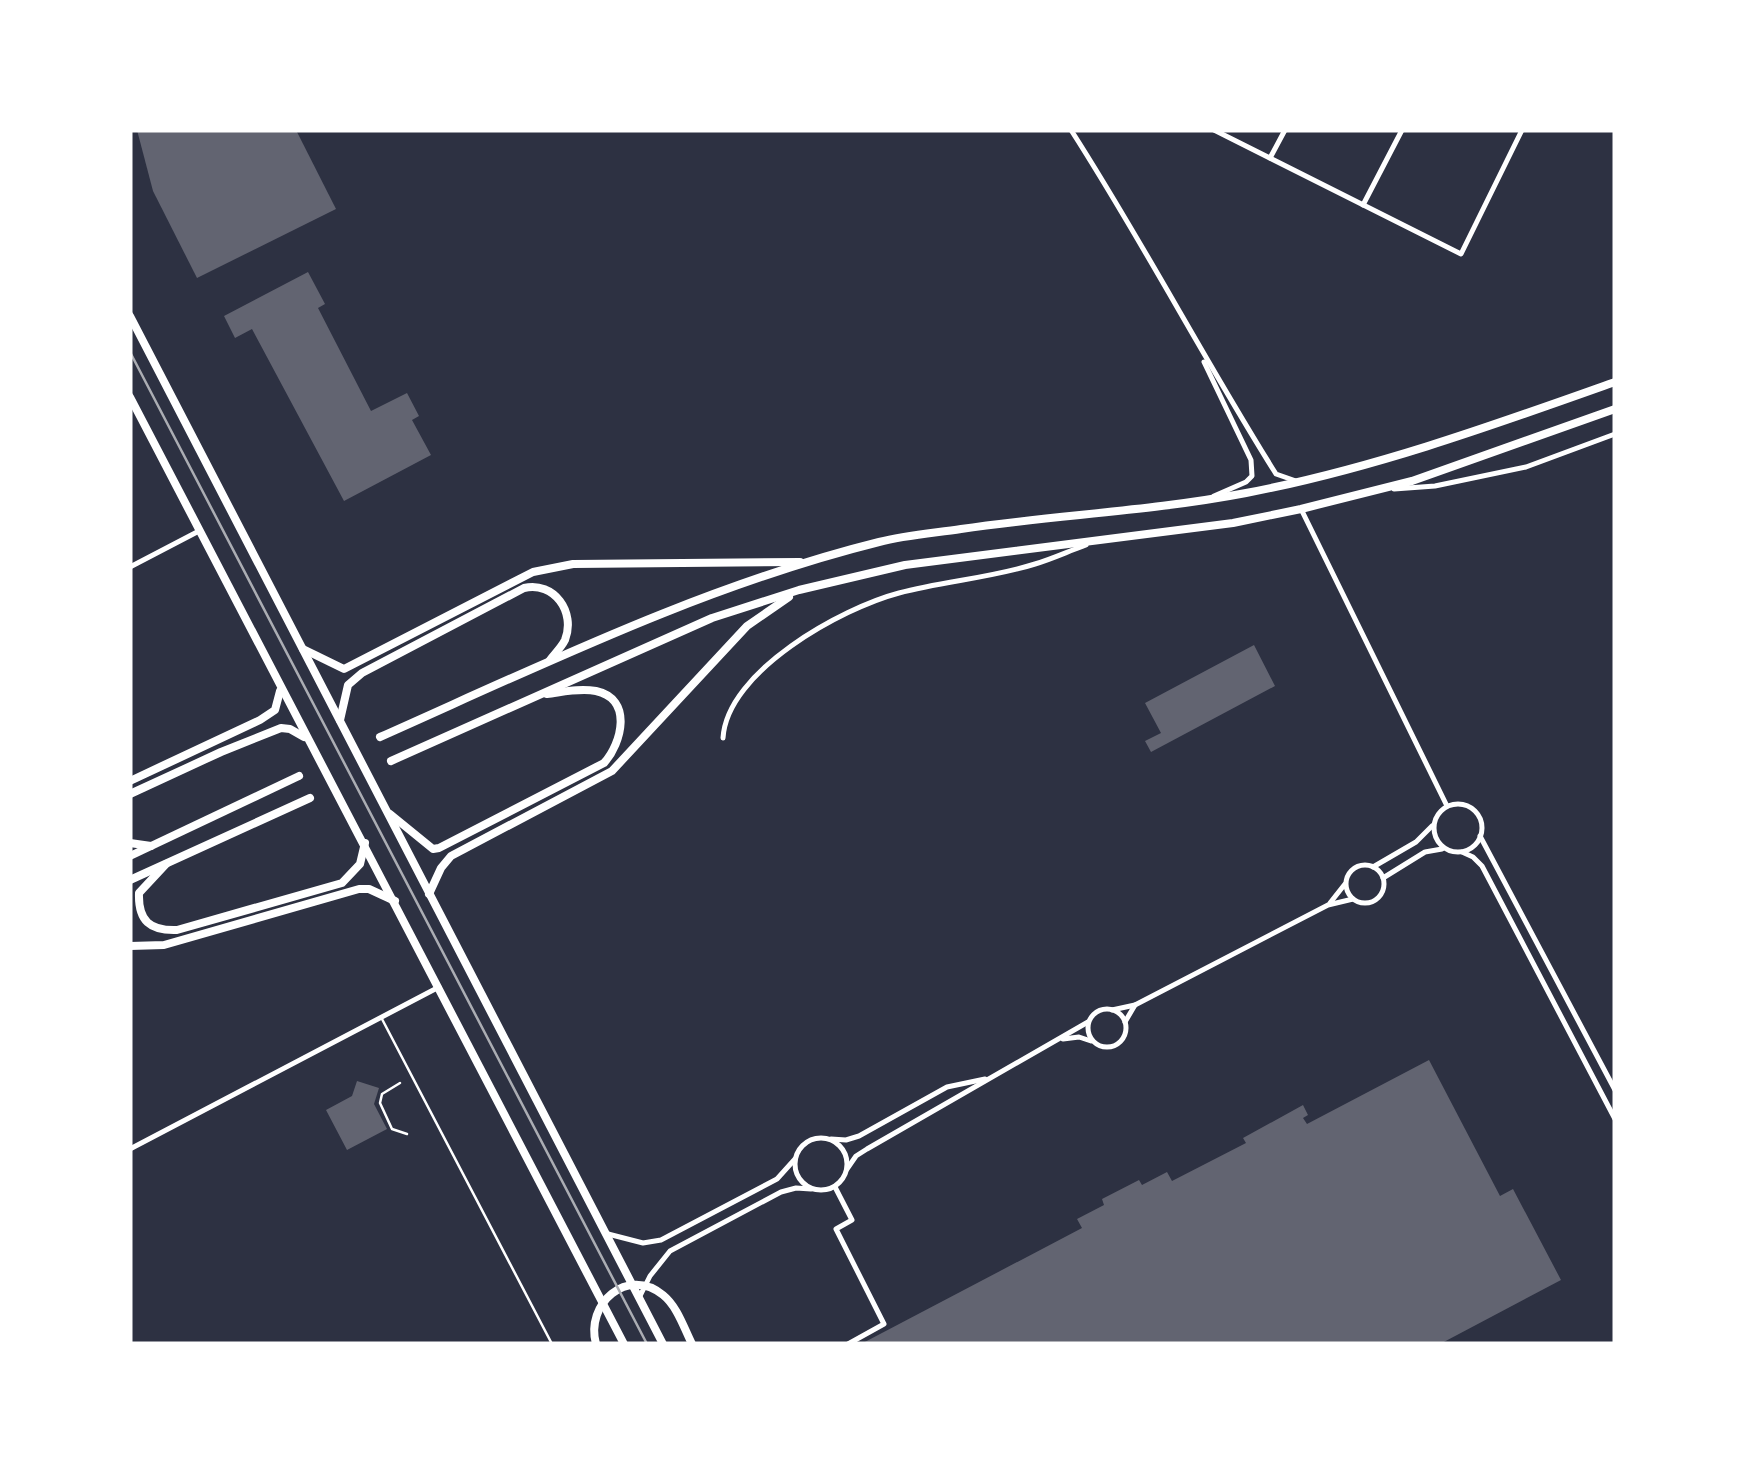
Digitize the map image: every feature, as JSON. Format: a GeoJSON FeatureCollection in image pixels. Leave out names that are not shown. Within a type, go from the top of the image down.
{"type":"FeatureCollection","features":[{"type":"Feature","properties":{"kind":"main road"},"geometry":{"type":"LineString","coordinates":[[130,316],[663,1344]]}},
{"type":"Feature","properties":{"kind":"main road"},"geometry":{"type":"LineString","coordinates":[[380,737],[713,594],[882,541],[1206,499],[1299,482],[1386,460],[1615,382]]}},
{"type":"Feature","properties":{"kind":"main road"},"geometry":{"type":"LineString","coordinates":[[130,397],[624,1344]]}},
{"type":"Feature","properties":{"kind":"main road"},"geometry":{"type":"LineString","coordinates":[[391,760],[712,618],[799,590],[905,565],[1233,523],[1300,509],[1381,490],[1615,409]]}},
{"type":"Feature","properties":{"kind":"main road"},"geometry":{"type":"LineString","coordinates":[[302,649],[344,668],[533,572],[573,564],[810,562]]}},
{"type":"Feature","properties":{"kind":"main road"},"geometry":{"type":"LineString","coordinates":[[340,720],[348,685],[362,673],[535,585],[556,594],[568,621],[561,646],[546,663]]}},
{"type":"Feature","properties":{"kind":"main road"},"geometry":{"type":"LineString","coordinates":[[429,894],[451,856],[612,771],[747,626],[799,590]]}},
{"type":"Feature","properties":{"kind":"main road"},"geometry":{"type":"LineString","coordinates":[[130,781],[260,720],[275,710],[280,687]]}},
{"type":"Feature","properties":{"kind":"main road"},"geometry":{"type":"LineString","coordinates":[[387,812],[434,849],[440,848],[604,763],[615,752],[622,730],[619,713],[609,697],[580,689],[538,696]]}},
{"type":"Feature","properties":{"kind":"main road"},"geometry":{"type":"LineString","coordinates":[[130,794],[281,728],[308,739]]}},
{"type":"Feature","properties":{"kind":"main road"},"geometry":{"type":"LineString","coordinates":[[130,856],[299,776]]}},
{"type":"Feature","properties":{"kind":"main road"},"geometry":{"type":"LineString","coordinates":[[130,880],[310,798]]}},
{"type":"Feature","properties":{"kind":"main road"},"geometry":{"type":"LineString","coordinates":[[130,843],[151,846]]}},
{"type":"Feature","properties":{"kind":"main road"},"geometry":{"type":"LineString","coordinates":[[166,864],[140,893],[139,908],[145,923],[160,930],[177,930],[342,883],[360,864],[365,843]]}},
{"type":"Feature","properties":{"kind":"main road"},"geometry":{"type":"LineString","coordinates":[[130,946],[164,945],[359,889],[395,901]]}},
{"type":"Feature","properties":{"kind":"main road"},"geometry":{"type":"LineString","coordinates":[[596,1344],[592,1331],[599,1305],[620,1288],[642,1285],[666,1296],[692,1344]]}},
{"type":"Feature","properties":{"kind":"street"},"geometry":{"type":"LineString","coordinates":[[1071,130],[1276,474],[1299,482]]}},
{"type":"Feature","properties":{"kind":"street"},"geometry":{"type":"LineString","coordinates":[[1214,130],[1461,254],[1522,130]]}},
{"type":"Feature","properties":{"kind":"street"},"geometry":{"type":"LineString","coordinates":[[1270,158],[1285,130]]}},
{"type":"Feature","properties":{"kind":"street"},"geometry":{"type":"LineString","coordinates":[[1363,205],[1402,130]]}},
{"type":"Feature","properties":{"kind":"street"},"geometry":{"type":"LineString","coordinates":[[1194,341],[1252,460],[1252,476],[1246,482],[1206,499]]}},
{"type":"Feature","properties":{"kind":"street"},"geometry":{"type":"LineString","coordinates":[[1381,490],[1435,486],[1526,467],[1615,434]]}},
{"type":"Feature","properties":{"kind":"street"},"geometry":{"type":"LineString","coordinates":[[1300,509],[1447,806]]}},
{"type":"Feature","properties":{"kind":"street"},"geometry":{"type":"LineString","coordinates":[[130,567],[199,531]]}},
{"type":"Feature","properties":{"kind":"street"},"geometry":{"type":"LineString","coordinates":[[723,738],[723,728],[739,694],[752,677],[826,626],[897,593],[1033,565],[1096,541]]}},
{"type":"Feature","properties":{"kind":"street"},"geometry":{"type":"LineString","coordinates":[[1328,906],[1355,868],[1373,867],[1416,842],[1447,806],[1464,804],[1475,810],[1482,824],[1480,836],[1462,852]]}},
{"type":"Feature","properties":{"kind":"street"},"geometry":{"type":"LineString","coordinates":[[1434,823],[1436,839],[1445,848]]}},
{"type":"Feature","properties":{"kind":"street"},"geometry":{"type":"LineString","coordinates":[[1480,836],[1615,1090]]}},
{"type":"Feature","properties":{"kind":"street"},"geometry":{"type":"LineString","coordinates":[[1383,878],[1425,852],[1445,848],[1462,852],[1482,866],[1615,1119]]}},
{"type":"Feature","properties":{"kind":"street"},"geometry":{"type":"LineString","coordinates":[[640,1298],[650,1276],[670,1252],[781,1192],[796,1188],[828,1190],[856,1156],[1060,1040],[1098,1011],[1136,1006],[1328,906],[1354,899],[1364,903],[1375,900],[1382,892],[1383,878],[1373,867]]}},
{"type":"Feature","properties":{"kind":"street"},"geometry":{"type":"LineString","coordinates":[[1346,883],[1354,899]]}},
{"type":"Feature","properties":{"kind":"street"},"geometry":{"type":"LineString","coordinates":[[130,1149],[439,988]]}},
{"type":"Feature","properties":{"kind":"street"},"geometry":{"type":"LineString","coordinates":[[1060,1040],[1080,1037],[1104,1047],[1116,1045],[1136,1006]]}},
{"type":"Feature","properties":{"kind":"street"},"geometry":{"type":"LineString","coordinates":[[1112,1010],[1125,1022]]}},
{"type":"Feature","properties":{"kind":"street"},"geometry":{"type":"LineString","coordinates":[[1088,1022],[1093,1042]]}},
{"type":"Feature","properties":{"kind":"street"},"geometry":{"type":"LineString","coordinates":[[606,1233],[643,1243],[661,1240],[777,1179],[808,1141],[858,1136],[947,1087],[988,1078]]}},
{"type":"Feature","properties":{"kind":"street"},"geometry":{"type":"LineString","coordinates":[[932,1095],[954,1100]]}},
{"type":"Feature","properties":{"kind":"street"},"geometry":{"type":"LineString","coordinates":[[831,1139],[844,1151],[847,1168]]}},
{"type":"Feature","properties":{"kind":"street"},"geometry":{"type":"LineString","coordinates":[[795,1160],[798,1177],[811,1189]]}},
{"type":"Feature","properties":{"kind":"street"},"geometry":{"type":"LineString","coordinates":[[835,1186],[852,1220],[836,1229],[884,1324],[848,1344]]}},
{"type":"Feature","properties":{"kind":"lane"},"geometry":{"type":"LineString","coordinates":[[381,1018],[552,1344]]}},
{"type":"Feature","properties":{"kind":"lane"},"geometry":{"type":"LineString","coordinates":[[400,1083],[382,1094],[380,1104],[392,1129],[407,1134]]}},
{"type":"Feature","properties":{"kind":"building"},"geometry":{"type":"Polygon","coordinates":[[[137,130],[296,130],[336,209],[197,278],[153,191],[137,130]]]}},
{"type":"Feature","properties":{"kind":"building"},"geometry":{"type":"Polygon","coordinates":[[[308,272],[325,304],[318,308],[371,411],[407,393],[419,416],[412,420],[431,455],[344,501],[252,329],[235,338],[224,316],[308,272]]]}},
{"type":"Feature","properties":{"kind":"building"},"geometry":{"type":"Polygon","coordinates":[[[1254,645],[1275,686],[1151,752],[1145,741],[1161,733],[1145,703],[1254,645]]]}},
{"type":"Feature","properties":{"kind":"building"},"geometry":{"type":"Polygon","coordinates":[[[1429,1060],[1500,1196],[1513,1189],[1561,1280],[1440,1344],[861,1344],[1082,1228],[1077,1219],[1104,1205],[1102,1199],[1139,1180],[1142,1185],[1167,1172],[1172,1181],[1246,1143],[1243,1138],[1303,1105],[1307,1124],[1429,1060]]]}},
{"type":"Feature","properties":{"kind":"building"},"geometry":{"type":"Polygon","coordinates":[[[357,1081],[379,1088],[374,1104],[387,1129],[347,1150],[326,1110],[352,1096],[357,1081]]]}},
{"type":"Feature","properties":{"kind":"tram line"},"geometry":{"type":"LineString","coordinates":[[130,352],[647,1344]]}}]}
